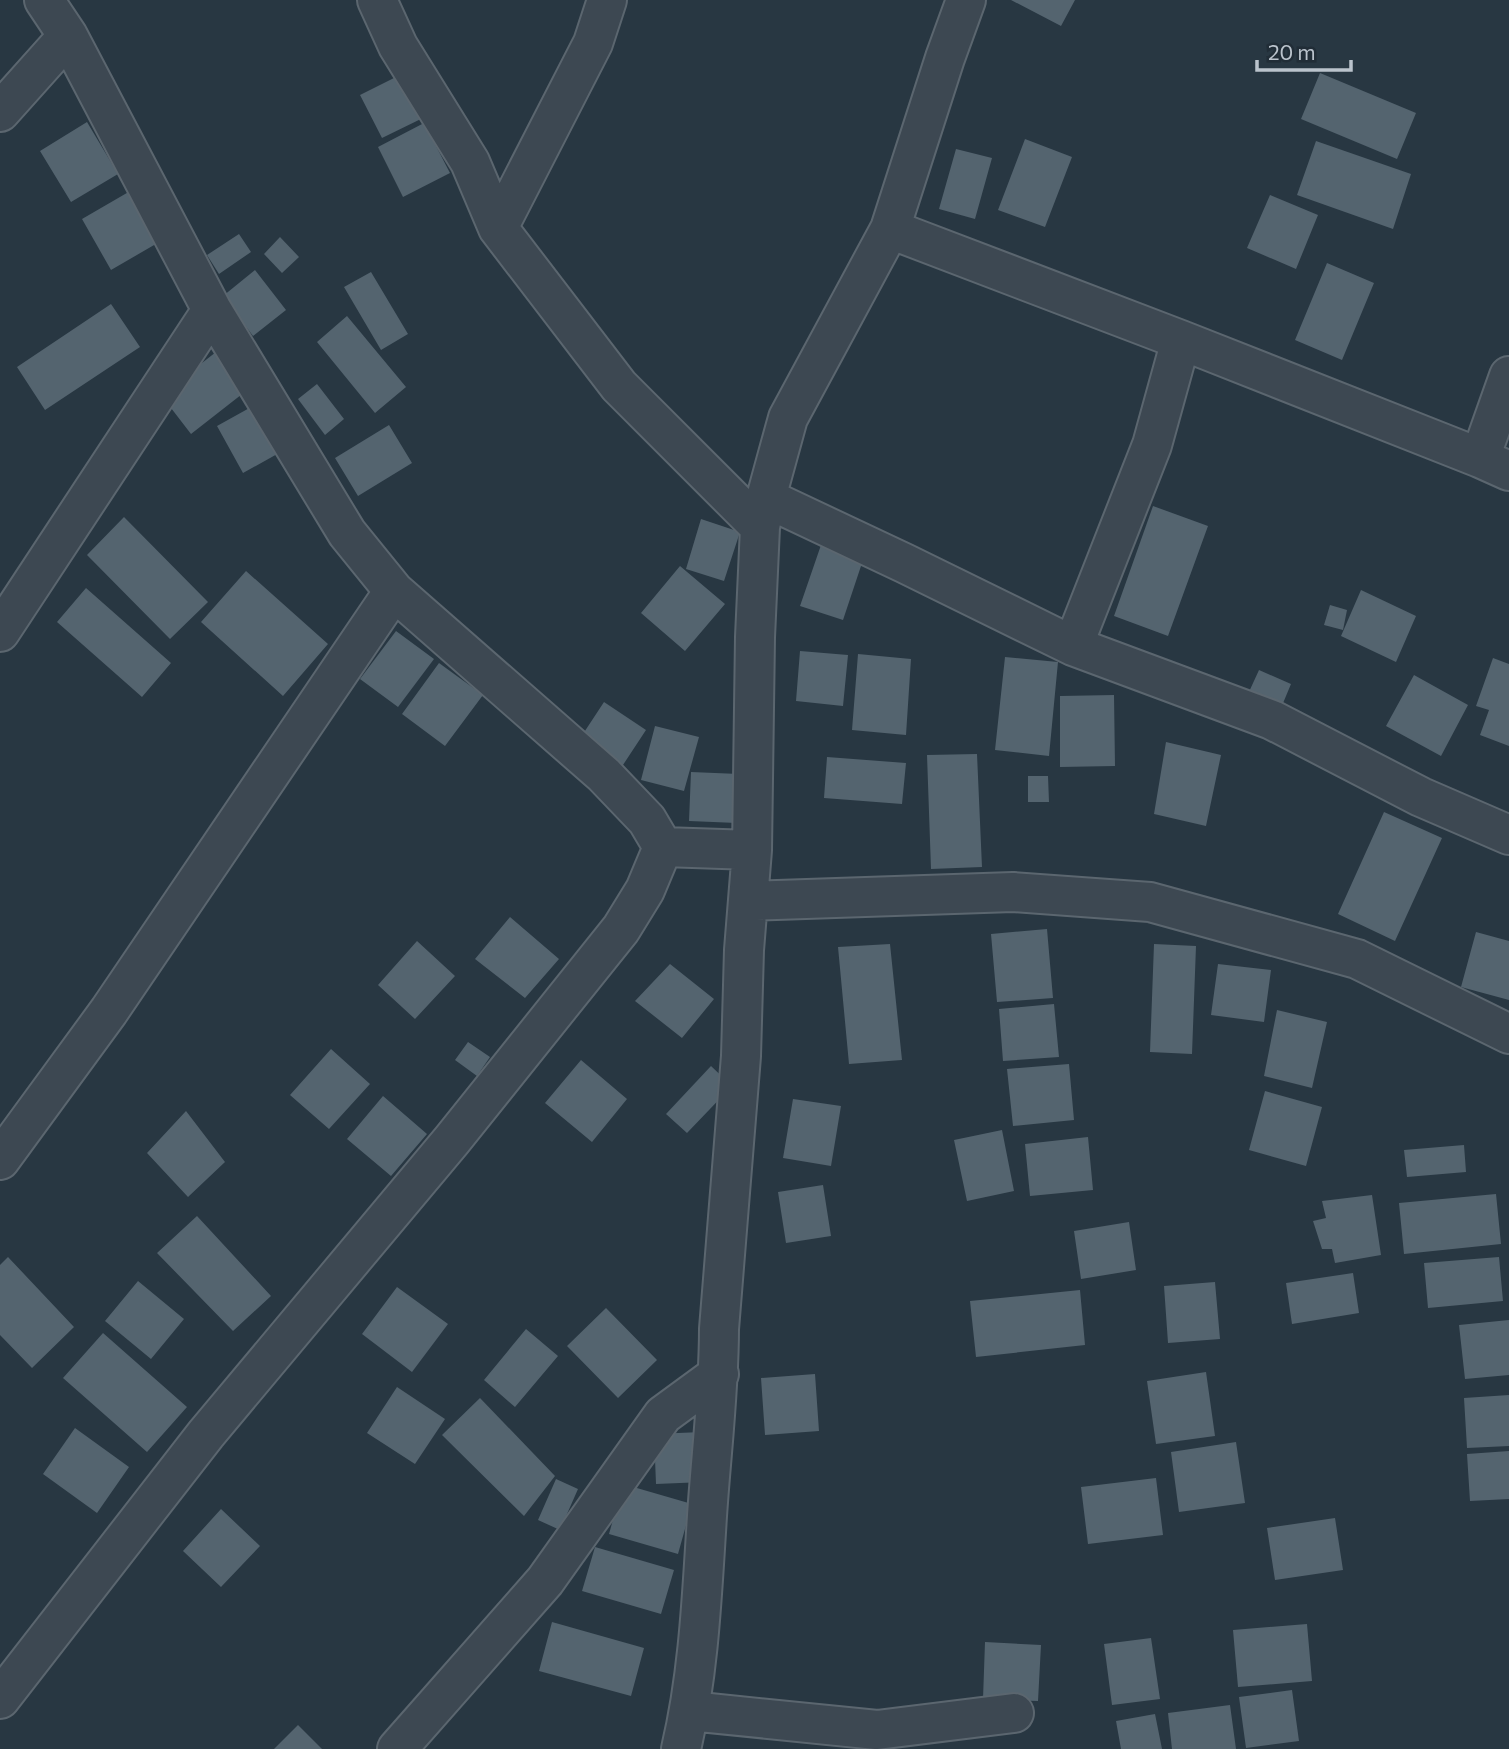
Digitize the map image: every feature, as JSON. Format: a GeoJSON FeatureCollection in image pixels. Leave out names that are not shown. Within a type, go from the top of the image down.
{"type":"FeatureCollection","features":[{"type":"Feature","properties":{"kind":"street"},"geometry":{"type":"LineString","coordinates":[[44,0],[68,36],[212,310],[347,533],[394,591],[604,775],[647,820],[663,847]]}},
{"type":"Feature","properties":{"kind":"street"},"geometry":{"type":"LineString","coordinates":[[377,0],[398,46],[470,162],[498,228],[619,386],[763,512],[904,563],[1073,646],[1272,720],[1421,797],[1509,835]]}},
{"type":"Feature","properties":{"kind":"street"},"geometry":{"type":"LineString","coordinates":[[498,228],[593,43],[607,0]]}},
{"type":"Feature","properties":{"kind":"street"},"geometry":{"type":"LineString","coordinates":[[681,1749],[691,1711],[699,1632],[741,1056],[744,950],[752,850],[755,636],[763,512],[788,418],[890,229],[966,0]]}},
{"type":"Feature","properties":{"kind":"street"},"geometry":{"type":"LineString","coordinates":[[0,112],[68,36]]}},
{"type":"Feature","properties":{"kind":"street"},"geometry":{"type":"LineString","coordinates":[[890,229],[1495,464],[1509,376]]}},
{"type":"Feature","properties":{"kind":"street"},"geometry":{"type":"LineString","coordinates":[[0,632],[212,310]]}},
{"type":"Feature","properties":{"kind":"street"},"geometry":{"type":"LineString","coordinates":[[1073,646],[1152,445],[1181,340]]}},
{"type":"Feature","properties":{"kind":"street"},"geometry":{"type":"LineString","coordinates":[[0,1160],[109,1011],[394,591]]}},
{"type":"Feature","properties":{"kind":"street"},"geometry":{"type":"LineString","coordinates":[[663,847],[752,850]]}},
{"type":"Feature","properties":{"kind":"street"},"geometry":{"type":"LineString","coordinates":[[0,1699],[206,1434],[452,1140],[621,929],[645,890],[663,847]]}},
{"type":"Feature","properties":{"kind":"street"},"geometry":{"type":"LineString","coordinates":[[748,901],[1013,892],[1150,902],[1357,959],[1509,1034]]}},
{"type":"Feature","properties":{"kind":"street"},"geometry":{"type":"LineString","coordinates":[[397,1749],[545,1581],[663,1415],[719,1374]]}},
{"type":"Feature","properties":{"kind":"street"},"geometry":{"type":"LineString","coordinates":[[691,1711],[877,1730],[1014,1713]]}},
{"type":"Feature","properties":{"kind":"building"},"geometry":{"type":"Polygon","coordinates":[[[1011,0],[1075,0],[1061,26],[1011,0]]]}},
{"type":"Feature","properties":{"kind":"building"},"geometry":{"type":"Polygon","coordinates":[[[406,72],[427,116],[382,138],[360,95],[406,72]]]}},
{"type":"Feature","properties":{"kind":"building"},"geometry":{"type":"Polygon","coordinates":[[[1320,73],[1416,113],[1397,159],[1301,119],[1320,73]]]}},
{"type":"Feature","properties":{"kind":"building"},"geometry":{"type":"Polygon","coordinates":[[[87,122],[118,174],[71,202],[40,151],[87,122]]]}},
{"type":"Feature","properties":{"kind":"building"},"geometry":{"type":"Polygon","coordinates":[[[424,123],[450,173],[403,197],[378,147],[424,123]]]}},
{"type":"Feature","properties":{"kind":"building"},"geometry":{"type":"Polygon","coordinates":[[[1025,139],[1072,157],[1045,227],[998,210],[1025,139]]]}},
{"type":"Feature","properties":{"kind":"building"},"geometry":{"type":"Polygon","coordinates":[[[1316,141],[1411,174],[1393,229],[1297,195],[1316,141]]]}},
{"type":"Feature","properties":{"kind":"building"},"geometry":{"type":"Polygon","coordinates":[[[956,149],[992,158],[975,219],[939,209],[956,149]]]}},
{"type":"Feature","properties":{"kind":"building"},"geometry":{"type":"Polygon","coordinates":[[[132,190],[161,241],[111,270],[82,219],[132,190]]]}},
{"type":"Feature","properties":{"kind":"building"},"geometry":{"type":"Polygon","coordinates":[[[1270,195],[1318,215],[1296,269],[1247,248],[1270,195]]]}},
{"type":"Feature","properties":{"kind":"building"},"geometry":{"type":"Polygon","coordinates":[[[239,234],[251,252],[219,274],[207,255],[239,234]]]}},
{"type":"Feature","properties":{"kind":"building"},"geometry":{"type":"Polygon","coordinates":[[[280,237],[299,257],[282,273],[264,254],[280,237]]]}},
{"type":"Feature","properties":{"kind":"building"},"geometry":{"type":"Polygon","coordinates":[[[1327,263],[1374,283],[1342,360],[1295,340],[1327,263]]]}},
{"type":"Feature","properties":{"kind":"building"},"geometry":{"type":"Polygon","coordinates":[[[255,270],[286,310],[253,336],[223,296],[255,270]]]}},
{"type":"Feature","properties":{"kind":"building"},"geometry":{"type":"Polygon","coordinates":[[[371,272],[408,334],[381,350],[344,287],[371,272]]]}},
{"type":"Feature","properties":{"kind":"building"},"geometry":{"type":"Polygon","coordinates":[[[111,304],[140,347],[45,410],[17,367],[111,304]]]}},
{"type":"Feature","properties":{"kind":"building"},"geometry":{"type":"Polygon","coordinates":[[[347,316],[406,387],[375,413],[317,342],[347,316]]]}},
{"type":"Feature","properties":{"kind":"building"},"geometry":{"type":"Polygon","coordinates":[[[216,352],[246,391],[191,434],[161,395],[216,352]]]}},
{"type":"Feature","properties":{"kind":"building"},"geometry":{"type":"Polygon","coordinates":[[[317,384],[344,419],[325,435],[298,399],[317,384]]]}},
{"type":"Feature","properties":{"kind":"building"},"geometry":{"type":"Polygon","coordinates":[[[253,406],[279,453],[243,473],[217,426],[253,406]]]}},
{"type":"Feature","properties":{"kind":"building"},"geometry":{"type":"Polygon","coordinates":[[[389,425],[412,463],[358,496],[335,458],[389,425]]]}},
{"type":"Feature","properties":{"kind":"building"},"geometry":{"type":"Polygon","coordinates":[[[1153,506],[1208,526],[1168,636],[1114,616],[1153,506]]]}},
{"type":"Feature","properties":{"kind":"building"},"geometry":{"type":"Polygon","coordinates":[[[124,517],[208,602],[170,639],[87,555],[124,517]]]}},
{"type":"Feature","properties":{"kind":"building"},"geometry":{"type":"Polygon","coordinates":[[[701,519],[740,532],[724,581],[686,569],[701,519]]]}},
{"type":"Feature","properties":{"kind":"building"},"geometry":{"type":"Polygon","coordinates":[[[821,545],[863,560],[843,620],[800,606],[821,545]]]}},
{"type":"Feature","properties":{"kind":"building"},"geometry":{"type":"Polygon","coordinates":[[[680,566],[725,604],[685,651],[641,613],[680,566]]]}},
{"type":"Feature","properties":{"kind":"building"},"geometry":{"type":"Polygon","coordinates":[[[246,571],[328,644],[283,696],[201,622],[246,571]]]}},
{"type":"Feature","properties":{"kind":"building"},"geometry":{"type":"Polygon","coordinates":[[[86,588],[171,663],[142,697],[57,622],[86,588]]]}},
{"type":"Feature","properties":{"kind":"building"},"geometry":{"type":"Polygon","coordinates":[[[1361,590],[1416,616],[1396,662],[1341,636],[1361,590]]]}},
{"type":"Feature","properties":{"kind":"building"},"geometry":{"type":"Polygon","coordinates":[[[1330,605],[1347,610],[1343,630],[1324,625],[1330,605]]]}},
{"type":"Feature","properties":{"kind":"building"},"geometry":{"type":"Polygon","coordinates":[[[396,631],[434,659],[398,707],[360,679],[396,631]]]}},
{"type":"Feature","properties":{"kind":"building"},"geometry":{"type":"Polygon","coordinates":[[[800,651],[848,655],[843,706],[796,701],[800,651]]]}},
{"type":"Feature","properties":{"kind":"building"},"geometry":{"type":"Polygon","coordinates":[[[858,654],[911,659],[906,735],[852,730],[858,654]]]}},
{"type":"Feature","properties":{"kind":"building"},"geometry":{"type":"Polygon","coordinates":[[[1005,657],[1058,662],[1049,756],[995,750],[1005,657]]]}},
{"type":"Feature","properties":{"kind":"building"},"geometry":{"type":"Polygon","coordinates":[[[1493,658],[1509,664],[1509,746],[1480,735],[1489,710],[1476,706],[1493,658]]]}},
{"type":"Feature","properties":{"kind":"building"},"geometry":{"type":"Polygon","coordinates":[[[439,663],[483,695],[445,746],[402,714],[439,663]]]}},
{"type":"Feature","properties":{"kind":"building"},"geometry":{"type":"Polygon","coordinates":[[[1259,670],[1291,684],[1281,708],[1248,694],[1259,670]]]}},
{"type":"Feature","properties":{"kind":"building"},"geometry":{"type":"Polygon","coordinates":[[[1414,675],[1468,705],[1441,756],[1386,726],[1414,675]]]}},
{"type":"Feature","properties":{"kind":"building"},"geometry":{"type":"Polygon","coordinates":[[[1114,695],[1115,766],[1060,767],[1060,696],[1114,695]]]}},
{"type":"Feature","properties":{"kind":"building"},"geometry":{"type":"Polygon","coordinates":[[[604,702],[646,730],[621,768],[579,740],[604,702]]]}},
{"type":"Feature","properties":{"kind":"building"},"geometry":{"type":"Polygon","coordinates":[[[655,726],[699,737],[684,791],[641,780],[655,726]]]}},
{"type":"Feature","properties":{"kind":"building"},"geometry":{"type":"Polygon","coordinates":[[[1166,742],[1221,755],[1206,826],[1154,814],[1166,742]]]}},
{"type":"Feature","properties":{"kind":"building"},"geometry":{"type":"Polygon","coordinates":[[[977,754],[982,867],[931,869],[927,755],[977,754]]]}},
{"type":"Feature","properties":{"kind":"building"},"geometry":{"type":"Polygon","coordinates":[[[827,757],[906,763],[902,804],[824,798],[827,757]]]}},
{"type":"Feature","properties":{"kind":"building"},"geometry":{"type":"Polygon","coordinates":[[[691,772],[739,774],[737,823],[689,821],[691,772]]]}},
{"type":"Feature","properties":{"kind":"building"},"geometry":{"type":"Polygon","coordinates":[[[1028,776],[1048,776],[1049,802],[1028,802],[1028,776]]]}},
{"type":"Feature","properties":{"kind":"building"},"geometry":{"type":"Polygon","coordinates":[[[1384,812],[1442,838],[1395,941],[1338,914],[1384,812]]]}},
{"type":"Feature","properties":{"kind":"building"},"geometry":{"type":"Polygon","coordinates":[[[510,917],[559,959],[525,998],[475,959],[510,917]]]}},
{"type":"Feature","properties":{"kind":"building"},"geometry":{"type":"Polygon","coordinates":[[[1047,929],[1053,998],[997,1002],[991,934],[1047,929]]]}},
{"type":"Feature","properties":{"kind":"building"},"geometry":{"type":"Polygon","coordinates":[[[1476,932],[1509,941],[1509,1000],[1461,987],[1476,932]]]}},
{"type":"Feature","properties":{"kind":"building"},"geometry":{"type":"Polygon","coordinates":[[[417,941],[455,976],[415,1019],[378,985],[417,941]]]}},
{"type":"Feature","properties":{"kind":"building"},"geometry":{"type":"Polygon","coordinates":[[[890,944],[902,1060],[849,1064],[838,947],[890,944]]]}},
{"type":"Feature","properties":{"kind":"building"},"geometry":{"type":"Polygon","coordinates":[[[1154,944],[1196,946],[1192,1054],[1150,1052],[1154,944]]]}},
{"type":"Feature","properties":{"kind":"building"},"geometry":{"type":"Polygon","coordinates":[[[670,964],[714,999],[682,1038],[635,1001],[670,964]]]}},
{"type":"Feature","properties":{"kind":"building"},"geometry":{"type":"Polygon","coordinates":[[[1218,964],[1271,970],[1264,1022],[1211,1015],[1218,964]]]}},
{"type":"Feature","properties":{"kind":"building"},"geometry":{"type":"Polygon","coordinates":[[[1054,1004],[1059,1057],[1003,1061],[999,1009],[1054,1004]]]}},
{"type":"Feature","properties":{"kind":"building"},"geometry":{"type":"Polygon","coordinates":[[[1277,1010],[1327,1022],[1312,1088],[1264,1076],[1277,1010]]]}},
{"type":"Feature","properties":{"kind":"building"},"geometry":{"type":"Polygon","coordinates":[[[468,1042],[490,1057],[477,1076],[455,1060],[468,1042]]]}},
{"type":"Feature","properties":{"kind":"building"},"geometry":{"type":"Polygon","coordinates":[[[331,1049],[370,1084],[329,1129],[290,1095],[331,1049]]]}},
{"type":"Feature","properties":{"kind":"building"},"geometry":{"type":"Polygon","coordinates":[[[581,1060],[627,1099],[592,1142],[545,1103],[581,1060]]]}},
{"type":"Feature","properties":{"kind":"building"},"geometry":{"type":"Polygon","coordinates":[[[1069,1064],[1074,1120],[1013,1126],[1007,1069],[1069,1064]]]}},
{"type":"Feature","properties":{"kind":"building"},"geometry":{"type":"Polygon","coordinates":[[[711,1066],[732,1086],[687,1133],[666,1114],[711,1066]]]}},
{"type":"Feature","properties":{"kind":"building"},"geometry":{"type":"Polygon","coordinates":[[[1265,1091],[1322,1107],[1306,1166],[1249,1150],[1265,1091]]]}},
{"type":"Feature","properties":{"kind":"building"},"geometry":{"type":"Polygon","coordinates":[[[383,1096],[427,1134],[391,1176],[347,1139],[383,1096]]]}},
{"type":"Feature","properties":{"kind":"building"},"geometry":{"type":"Polygon","coordinates":[[[793,1099],[841,1106],[831,1166],[783,1158],[793,1099]]]}},
{"type":"Feature","properties":{"kind":"building"},"geometry":{"type":"Polygon","coordinates":[[[186,1111],[225,1162],[188,1197],[147,1153],[186,1111]]]}},
{"type":"Feature","properties":{"kind":"building"},"geometry":{"type":"Polygon","coordinates":[[[1002,1130],[1014,1191],[967,1201],[954,1140],[1002,1130]]]}},
{"type":"Feature","properties":{"kind":"building"},"geometry":{"type":"Polygon","coordinates":[[[1088,1137],[1093,1190],[1030,1196],[1025,1144],[1088,1137]]]}},
{"type":"Feature","properties":{"kind":"building"},"geometry":{"type":"Polygon","coordinates":[[[1464,1145],[1466,1172],[1407,1177],[1404,1150],[1464,1145]]]}},
{"type":"Feature","properties":{"kind":"building"},"geometry":{"type":"Polygon","coordinates":[[[823,1185],[831,1236],[786,1243],[778,1192],[823,1185]]]}},
{"type":"Feature","properties":{"kind":"building"},"geometry":{"type":"Polygon","coordinates":[[[1496,1194],[1501,1244],[1404,1254],[1399,1203],[1496,1194]]]}},
{"type":"Feature","properties":{"kind":"building"},"geometry":{"type":"Polygon","coordinates":[[[1372,1195],[1381,1255],[1335,1263],[1332,1249],[1322,1249],[1313,1221],[1326,1218],[1322,1201],[1372,1195]]]}},
{"type":"Feature","properties":{"kind":"building"},"geometry":{"type":"Polygon","coordinates":[[[197,1216],[271,1296],[233,1331],[157,1253],[197,1216]]]}},
{"type":"Feature","properties":{"kind":"building"},"geometry":{"type":"Polygon","coordinates":[[[1129,1222],[1136,1270],[1081,1279],[1074,1231],[1129,1222]]]}},
{"type":"Feature","properties":{"kind":"building"},"geometry":{"type":"Polygon","coordinates":[[[8,1257],[74,1327],[32,1368],[0,1335],[0,1265],[8,1257]]]}},
{"type":"Feature","properties":{"kind":"building"},"geometry":{"type":"Polygon","coordinates":[[[1499,1257],[1503,1301],[1428,1308],[1424,1263],[1499,1257]]]}},
{"type":"Feature","properties":{"kind":"building"},"geometry":{"type":"Polygon","coordinates":[[[1353,1273],[1359,1313],[1292,1324],[1286,1283],[1353,1273]]]}},
{"type":"Feature","properties":{"kind":"building"},"geometry":{"type":"Polygon","coordinates":[[[138,1281],[184,1319],[151,1359],[105,1321],[138,1281]]]}},
{"type":"Feature","properties":{"kind":"building"},"geometry":{"type":"Polygon","coordinates":[[[1215,1282],[1220,1339],[1168,1343],[1164,1286],[1215,1282]]]}},
{"type":"Feature","properties":{"kind":"building"},"geometry":{"type":"Polygon","coordinates":[[[397,1287],[448,1324],[412,1372],[362,1334],[397,1287]]]}},
{"type":"Feature","properties":{"kind":"building"},"geometry":{"type":"Polygon","coordinates":[[[1080,1290],[1085,1345],[976,1357],[970,1301],[1080,1290]]]}},
{"type":"Feature","properties":{"kind":"building"},"geometry":{"type":"Polygon","coordinates":[[[606,1308],[657,1360],[618,1398],[567,1346],[606,1308]]]}},
{"type":"Feature","properties":{"kind":"building"},"geometry":{"type":"Polygon","coordinates":[[[1509,1320],[1509,1375],[1465,1379],[1459,1325],[1509,1320]]]}},
{"type":"Feature","properties":{"kind":"building"},"geometry":{"type":"Polygon","coordinates":[[[526,1329],[558,1356],[515,1407],[484,1380],[526,1329]]]}},
{"type":"Feature","properties":{"kind":"building"},"geometry":{"type":"Polygon","coordinates":[[[103,1333],[187,1407],[147,1452],[63,1378],[103,1333]]]}},
{"type":"Feature","properties":{"kind":"building"},"geometry":{"type":"Polygon","coordinates":[[[1206,1372],[1215,1436],[1156,1444],[1147,1381],[1206,1372]]]}},
{"type":"Feature","properties":{"kind":"building"},"geometry":{"type":"Polygon","coordinates":[[[815,1374],[819,1431],[765,1435],[761,1378],[815,1374]]]}},
{"type":"Feature","properties":{"kind":"building"},"geometry":{"type":"Polygon","coordinates":[[[397,1387],[445,1419],[415,1464],[367,1433],[397,1387]]]}},
{"type":"Feature","properties":{"kind":"building"},"geometry":{"type":"Polygon","coordinates":[[[1509,1395],[1509,1446],[1467,1448],[1464,1398],[1509,1395]]]}},
{"type":"Feature","properties":{"kind":"building"},"geometry":{"type":"Polygon","coordinates":[[[480,1398],[555,1476],[524,1516],[442,1435],[480,1398]]]}},
{"type":"Feature","properties":{"kind":"building"},"geometry":{"type":"Polygon","coordinates":[[[75,1428],[129,1467],[97,1513],[43,1474],[75,1428]]]}},
{"type":"Feature","properties":{"kind":"building"},"geometry":{"type":"Polygon","coordinates":[[[702,1432],[704,1482],[656,1484],[654,1434],[702,1432]]]}},
{"type":"Feature","properties":{"kind":"building"},"geometry":{"type":"Polygon","coordinates":[[[1236,1442],[1245,1503],[1179,1512],[1171,1452],[1236,1442]]]}},
{"type":"Feature","properties":{"kind":"building"},"geometry":{"type":"Polygon","coordinates":[[[1509,1451],[1509,1499],[1470,1501],[1467,1454],[1509,1451]]]}},
{"type":"Feature","properties":{"kind":"building"},"geometry":{"type":"Polygon","coordinates":[[[1156,1478],[1163,1535],[1088,1544],[1081,1487],[1156,1478]]]}},
{"type":"Feature","properties":{"kind":"building"},"geometry":{"type":"Polygon","coordinates":[[[556,1479],[578,1489],[560,1530],[538,1520],[556,1479]]]}},
{"type":"Feature","properties":{"kind":"building"},"geometry":{"type":"Polygon","coordinates":[[[623,1484],[692,1504],[678,1554],[609,1534],[623,1484]]]}},
{"type":"Feature","properties":{"kind":"building"},"geometry":{"type":"Polygon","coordinates":[[[221,1509],[260,1546],[221,1587],[183,1551],[221,1509]]]}},
{"type":"Feature","properties":{"kind":"building"},"geometry":{"type":"Polygon","coordinates":[[[1335,1518],[1343,1570],[1275,1580],[1267,1528],[1335,1518]]]}},
{"type":"Feature","properties":{"kind":"building"},"geometry":{"type":"Polygon","coordinates":[[[595,1547],[674,1570],[661,1614],[582,1591],[595,1547]]]}},
{"type":"Feature","properties":{"kind":"building"},"geometry":{"type":"Polygon","coordinates":[[[552,1622],[644,1648],[631,1696],[539,1671],[552,1622]]]}},
{"type":"Feature","properties":{"kind":"building"},"geometry":{"type":"Polygon","coordinates":[[[1307,1624],[1312,1681],[1238,1687],[1233,1630],[1307,1624]]]}},
{"type":"Feature","properties":{"kind":"building"},"geometry":{"type":"Polygon","coordinates":[[[1151,1638],[1160,1699],[1112,1705],[1104,1644],[1151,1638]]]}},
{"type":"Feature","properties":{"kind":"building"},"geometry":{"type":"Polygon","coordinates":[[[985,1642],[1041,1645],[1038,1701],[983,1699],[985,1642]]]}},
{"type":"Feature","properties":{"kind":"building"},"geometry":{"type":"Polygon","coordinates":[[[1292,1690],[1299,1741],[1246,1748],[1239,1697],[1292,1690]]]}},
{"type":"Feature","properties":{"kind":"building"},"geometry":{"type":"Polygon","coordinates":[[[1230,1705],[1236,1749],[1172,1749],[1168,1713],[1230,1705]]]}},
{"type":"Feature","properties":{"kind":"building"},"geometry":{"type":"Polygon","coordinates":[[[1155,1714],[1162,1749],[1121,1749],[1116,1721],[1155,1714]]]}},
{"type":"Feature","properties":{"kind":"building"},"geometry":{"type":"Polygon","coordinates":[[[298,1725],[322,1749],[274,1749],[298,1725]]]}}]}
